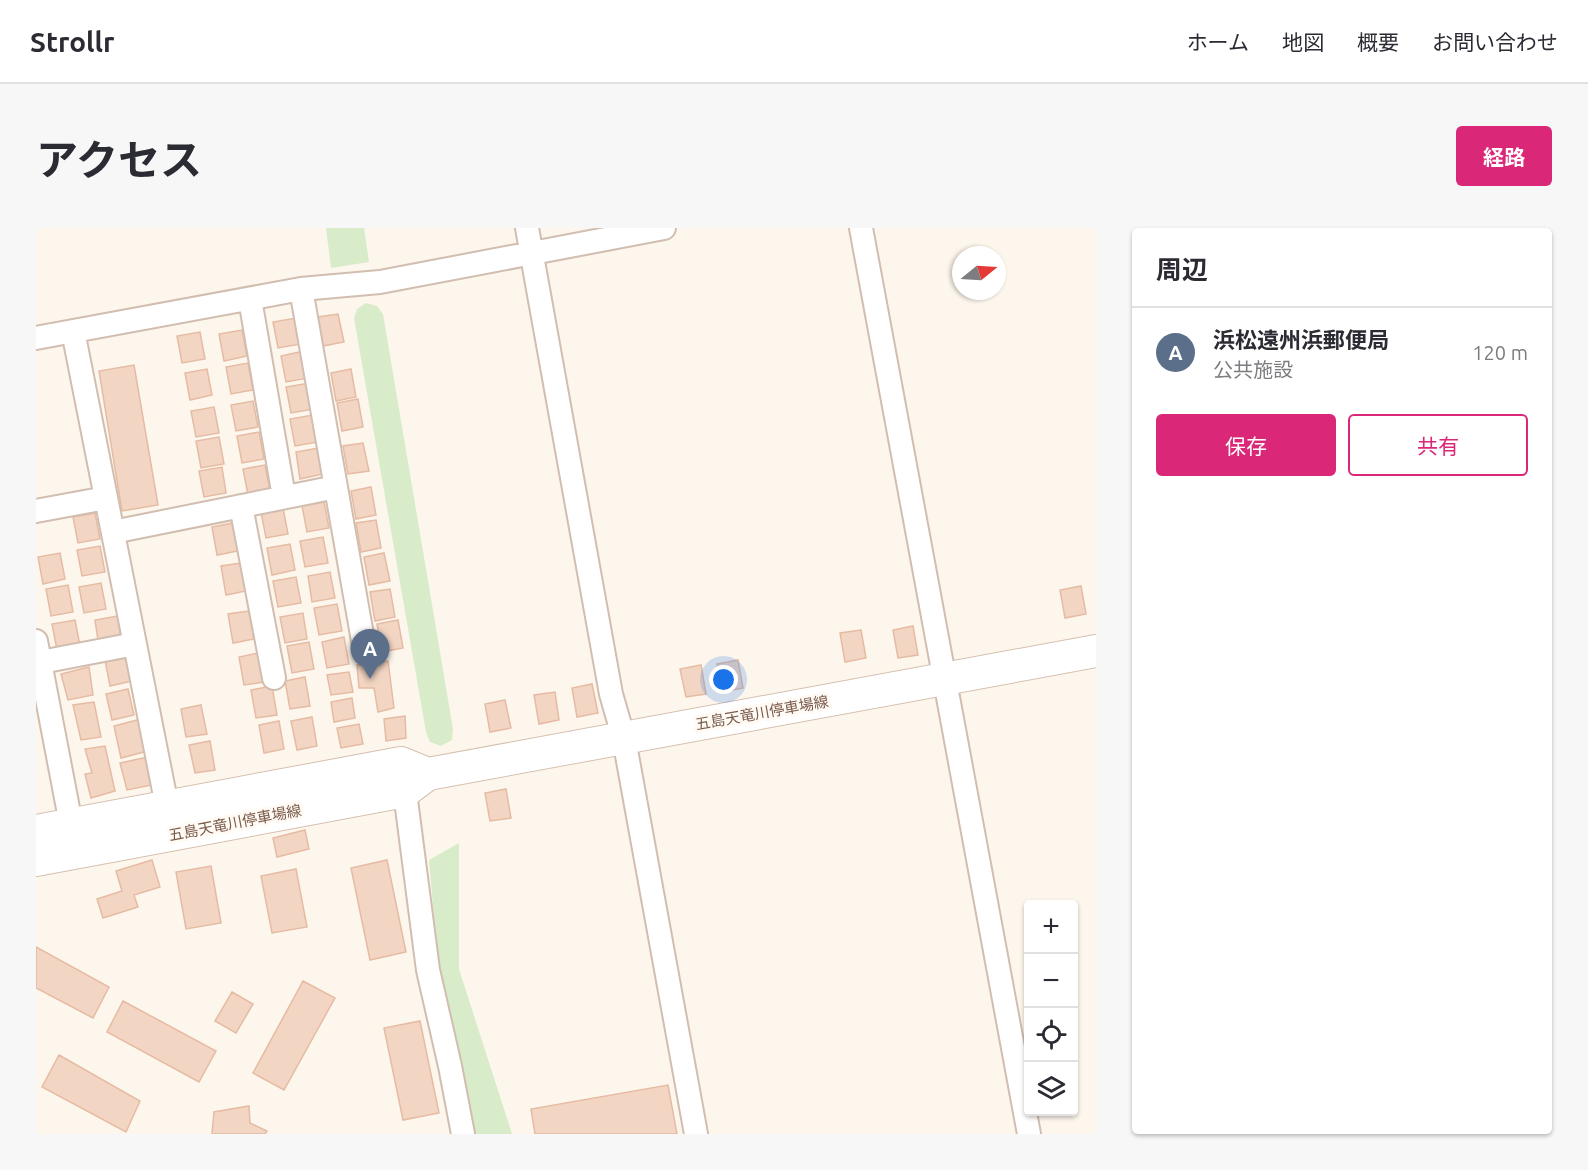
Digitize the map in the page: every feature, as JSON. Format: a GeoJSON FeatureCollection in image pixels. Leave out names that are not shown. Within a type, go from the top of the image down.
{"type":"FeatureCollection","features":[{"type":"Feature","properties":{"kind":"main road","name":"五島天竜川停車場線"},"geometry":{"type":"LineString","coordinates":[[36,860],[412,776],[1096,651]]}},
{"type":"Feature","properties":{"kind":"main road","name":"五島天竜川停車場線"},"geometry":{"type":"LineString","coordinates":[[36,831],[167,806],[412,776]]}},
{"type":"Feature","properties":{"kind":"street"},"geometry":{"type":"LineString","coordinates":[[527,228],[611,694],[624,739],[696,1134]]}},
{"type":"Feature","properties":{"kind":"street"},"geometry":{"type":"LineString","coordinates":[[36,338],[301,290],[380,282],[664,228]]}},
{"type":"Feature","properties":{"kind":"street"},"geometry":{"type":"LineString","coordinates":[[861,228],[1029,1134]]}},
{"type":"Feature","properties":{"kind":"street"},"geometry":{"type":"LineString","coordinates":[[301,290],[364,652]]}},
{"type":"Feature","properties":{"kind":"street"},"geometry":{"type":"LineString","coordinates":[[250,299],[284,497]]}},
{"type":"Feature","properties":{"kind":"street"},"geometry":{"type":"LineString","coordinates":[[73,331],[167,806]]}},
{"type":"Feature","properties":{"kind":"street"},"geometry":{"type":"LineString","coordinates":[[113,532],[336,487]]}},
{"type":"Feature","properties":{"kind":"street"},"geometry":{"type":"LineString","coordinates":[[36,511],[106,498]]}},
{"type":"Feature","properties":{"kind":"street"},"geometry":{"type":"LineString","coordinates":[[241,506],[274,678]]}},
{"type":"Feature","properties":{"kind":"street"},"geometry":{"type":"LineString","coordinates":[[71,824],[37,655],[135,644]]}},
{"type":"Feature","properties":{"kind":"street"},"geometry":{"type":"LineString","coordinates":[[412,776],[429,970],[450,1066],[456,1133]]}},
{"type":"Feature","properties":{"kind":"green space"},"geometry":{"type":"Polygon","coordinates":[[[326,228],[364,228],[369,262],[331,268],[326,228]]]}},
{"type":"Feature","properties":{"kind":"green space"},"geometry":{"type":"Polygon","coordinates":[[[366,303],[377,306],[383,314],[453,729],[452,740],[441,746],[430,742],[426,732],[354,318],[357,309],[366,303]]]}},
{"type":"Feature","properties":{"kind":"green space"},"geometry":{"type":"Polygon","coordinates":[[[459,843],[459,969],[512,1134],[471,1134],[438,965],[429,860],[459,843]]]}},
{"type":"Feature","properties":{"kind":"building"},"geometry":{"type":"Polygon","coordinates":[[[338,314],[344,342],[323,346],[318,317],[338,314]]]}},
{"type":"Feature","properties":{"kind":"building"},"geometry":{"type":"Polygon","coordinates":[[[296,318],[301,344],[278,348],[273,322],[296,318]]]}},
{"type":"Feature","properties":{"kind":"building"},"geometry":{"type":"Polygon","coordinates":[[[242,330],[247,356],[224,361],[219,334],[242,330]]]}},
{"type":"Feature","properties":{"kind":"building"},"geometry":{"type":"Polygon","coordinates":[[[200,332],[205,359],[182,363],[177,336],[200,332]]]}},
{"type":"Feature","properties":{"kind":"building"},"geometry":{"type":"Polygon","coordinates":[[[304,351],[309,378],[286,382],[281,356],[304,351]]]}},
{"type":"Feature","properties":{"kind":"building"},"geometry":{"type":"Polygon","coordinates":[[[248,363],[253,390],[231,394],[226,367],[248,363]]]}},
{"type":"Feature","properties":{"kind":"building"},"geometry":{"type":"Polygon","coordinates":[[[134,365],[158,505],[122,511],[99,371],[134,365]]]}},
{"type":"Feature","properties":{"kind":"building"},"geometry":{"type":"Polygon","coordinates":[[[207,369],[212,395],[190,400],[185,373],[207,369]]]}},
{"type":"Feature","properties":{"kind":"building"},"geometry":{"type":"Polygon","coordinates":[[[351,369],[356,397],[336,401],[331,373],[351,369]]]}},
{"type":"Feature","properties":{"kind":"building"},"geometry":{"type":"Polygon","coordinates":[[[309,383],[314,409],[291,413],[286,387],[309,383]]]}},
{"type":"Feature","properties":{"kind":"building"},"geometry":{"type":"Polygon","coordinates":[[[358,399],[363,427],[342,431],[337,403],[358,399]]]}},
{"type":"Feature","properties":{"kind":"building"},"geometry":{"type":"Polygon","coordinates":[[[253,401],[258,427],[236,431],[231,405],[253,401]]]}},
{"type":"Feature","properties":{"kind":"building"},"geometry":{"type":"Polygon","coordinates":[[[214,407],[219,433],[196,437],[191,411],[214,407]]]}},
{"type":"Feature","properties":{"kind":"building"},"geometry":{"type":"Polygon","coordinates":[[[313,415],[318,442],[295,446],[290,419],[313,415]]]}},
{"type":"Feature","properties":{"kind":"building"},"geometry":{"type":"Polygon","coordinates":[[[259,432],[264,459],[242,463],[237,436],[259,432]]]}},
{"type":"Feature","properties":{"kind":"building"},"geometry":{"type":"Polygon","coordinates":[[[219,437],[224,464],[201,468],[196,441],[219,437]]]}},
{"type":"Feature","properties":{"kind":"building"},"geometry":{"type":"Polygon","coordinates":[[[363,443],[369,471],[348,474],[343,446],[363,443]]]}},
{"type":"Feature","properties":{"kind":"building"},"geometry":{"type":"Polygon","coordinates":[[[318,448],[323,474],[300,479],[296,452],[318,448]]]}},
{"type":"Feature","properties":{"kind":"building"},"geometry":{"type":"Polygon","coordinates":[[[265,465],[270,491],[248,495],[243,469],[265,465]]]}},
{"type":"Feature","properties":{"kind":"building"},"geometry":{"type":"Polygon","coordinates":[[[222,467],[226,493],[204,497],[199,471],[222,467]]]}},
{"type":"Feature","properties":{"kind":"building"},"geometry":{"type":"Polygon","coordinates":[[[371,487],[376,515],[356,519],[351,491],[371,487]]]}},
{"type":"Feature","properties":{"kind":"building"},"geometry":{"type":"Polygon","coordinates":[[[324,502],[329,528],[307,532],[302,506],[324,502]]]}},
{"type":"Feature","properties":{"kind":"building"},"geometry":{"type":"Polygon","coordinates":[[[283,508],[288,534],[266,538],[261,512],[283,508]]]}},
{"type":"Feature","properties":{"kind":"building"},"geometry":{"type":"Polygon","coordinates":[[[95,513],[100,539],[78,543],[73,517],[95,513]]]}},
{"type":"Feature","properties":{"kind":"building"},"geometry":{"type":"Polygon","coordinates":[[[376,520],[381,548],[361,552],[356,523],[376,520]]]}},
{"type":"Feature","properties":{"kind":"building"},"geometry":{"type":"Polygon","coordinates":[[[233,523],[238,551],[217,555],[212,527],[233,523]]]}},
{"type":"Feature","properties":{"kind":"building"},"geometry":{"type":"Polygon","coordinates":[[[323,537],[328,563],[305,567],[300,541],[323,537]]]}},
{"type":"Feature","properties":{"kind":"building"},"geometry":{"type":"Polygon","coordinates":[[[290,544],[295,570],[272,575],[267,548],[290,544]]]}},
{"type":"Feature","properties":{"kind":"building"},"geometry":{"type":"Polygon","coordinates":[[[100,546],[105,572],[82,576],[77,550],[100,546]]]}},
{"type":"Feature","properties":{"kind":"building"},"geometry":{"type":"Polygon","coordinates":[[[60,553],[65,579],[43,584],[38,557],[60,553]]]}},
{"type":"Feature","properties":{"kind":"building"},"geometry":{"type":"Polygon","coordinates":[[[384,553],[390,581],[369,585],[364,557],[384,553]]]}},
{"type":"Feature","properties":{"kind":"building"},"geometry":{"type":"Polygon","coordinates":[[[241,563],[246,591],[226,595],[221,566],[241,563]]]}},
{"type":"Feature","properties":{"kind":"building"},"geometry":{"type":"Polygon","coordinates":[[[330,572],[335,598],[312,602],[308,576],[330,572]]]}},
{"type":"Feature","properties":{"kind":"building"},"geometry":{"type":"Polygon","coordinates":[[[296,577],[301,603],[278,607],[273,581],[296,577]]]}},
{"type":"Feature","properties":{"kind":"building"},"geometry":{"type":"Polygon","coordinates":[[[101,583],[106,609],[84,613],[79,587],[101,583]]]}},
{"type":"Feature","properties":{"kind":"building"},"geometry":{"type":"Polygon","coordinates":[[[68,585],[73,612],[51,616],[46,589],[68,585]]]}},
{"type":"Feature","properties":{"kind":"building"},"geometry":{"type":"Polygon","coordinates":[[[1081,586],[1086,614],[1065,618],[1060,590],[1081,586]]]}},
{"type":"Feature","properties":{"kind":"building"},"geometry":{"type":"Polygon","coordinates":[[[390,589],[395,617],[375,621],[370,592],[390,589]]]}},
{"type":"Feature","properties":{"kind":"building"},"geometry":{"type":"Polygon","coordinates":[[[337,604],[342,631],[319,635],[314,608],[337,604]]]}},
{"type":"Feature","properties":{"kind":"building"},"geometry":{"type":"Polygon","coordinates":[[[249,611],[254,639],[233,643],[228,614],[249,611]]]}},
{"type":"Feature","properties":{"kind":"building"},"geometry":{"type":"Polygon","coordinates":[[[303,613],[307,639],[285,643],[280,617],[303,613]]]}},
{"type":"Feature","properties":{"kind":"building"},"geometry":{"type":"Polygon","coordinates":[[[117,616],[122,643],[99,647],[95,620],[117,616]]]}},
{"type":"Feature","properties":{"kind":"building"},"geometry":{"type":"Polygon","coordinates":[[[75,620],[80,646],[57,650],[52,624],[75,620]]]}},
{"type":"Feature","properties":{"kind":"building"},"geometry":{"type":"Polygon","coordinates":[[[398,620],[403,648],[382,652],[377,624],[398,620]]]}},
{"type":"Feature","properties":{"kind":"building"},"geometry":{"type":"Polygon","coordinates":[[[913,626],[918,655],[898,658],[893,630],[913,626]]]}},
{"type":"Feature","properties":{"kind":"building"},"geometry":{"type":"Polygon","coordinates":[[[861,630],[866,658],[845,662],[840,633],[861,630]]]}},
{"type":"Feature","properties":{"kind":"building"},"geometry":{"type":"Polygon","coordinates":[[[344,637],[349,664],[327,668],[322,642],[344,637]]]}},
{"type":"Feature","properties":{"kind":"building"},"geometry":{"type":"Polygon","coordinates":[[[309,642],[314,669],[292,673],[287,646],[309,642]]]}},
{"type":"Feature","properties":{"kind":"building"},"geometry":{"type":"Polygon","coordinates":[[[259,653],[264,682],[244,685],[239,657],[259,653]]]}},
{"type":"Feature","properties":{"kind":"building"},"geometry":{"type":"Polygon","coordinates":[[[127,655],[132,681],[110,686],[105,660],[127,655]]]}},
{"type":"Feature","properties":{"kind":"building"},"geometry":{"type":"Polygon","coordinates":[[[738,660],[743,688],[723,692],[717,664],[738,660]]]}},
{"type":"Feature","properties":{"kind":"building"},"geometry":{"type":"Polygon","coordinates":[[[388,661],[394,708],[378,712],[374,688],[359,688],[357,665],[388,661]]]}},
{"type":"Feature","properties":{"kind":"building"},"geometry":{"type":"Polygon","coordinates":[[[701,665],[706,694],[686,697],[680,669],[701,665]]]}},
{"type":"Feature","properties":{"kind":"building"},"geometry":{"type":"Polygon","coordinates":[[[89,667],[93,695],[68,700],[61,674],[89,667]]]}},
{"type":"Feature","properties":{"kind":"building"},"geometry":{"type":"Polygon","coordinates":[[[349,672],[353,692],[331,695],[327,675],[349,672]]]}},
{"type":"Feature","properties":{"kind":"building"},"geometry":{"type":"Polygon","coordinates":[[[305,677],[310,706],[290,709],[285,681],[305,677]]]}},
{"type":"Feature","properties":{"kind":"building"},"geometry":{"type":"Polygon","coordinates":[[[592,684],[598,713],[577,717],[572,688],[592,684]]]}},
{"type":"Feature","properties":{"kind":"building"},"geometry":{"type":"Polygon","coordinates":[[[272,686],[277,715],[256,718],[251,690],[272,686]]]}},
{"type":"Feature","properties":{"kind":"building"},"geometry":{"type":"Polygon","coordinates":[[[128,689],[134,715],[112,720],[106,694],[128,689]]]}},
{"type":"Feature","properties":{"kind":"building"},"geometry":{"type":"Polygon","coordinates":[[[555,692],[559,720],[539,724],[534,695],[555,692]]]}},
{"type":"Feature","properties":{"kind":"building"},"geometry":{"type":"Polygon","coordinates":[[[352,698],[355,718],[334,722],[331,702],[352,698]]]}},
{"type":"Feature","properties":{"kind":"building"},"geometry":{"type":"Polygon","coordinates":[[[505,700],[511,728],[490,732],[485,704],[505,700]]]}},
{"type":"Feature","properties":{"kind":"building"},"geometry":{"type":"Polygon","coordinates":[[[94,702],[101,737],[81,740],[73,705],[94,702]]]}},
{"type":"Feature","properties":{"kind":"building"},"geometry":{"type":"Polygon","coordinates":[[[201,705],[207,734],[186,737],[181,709],[201,705]]]}},
{"type":"Feature","properties":{"kind":"building"},"geometry":{"type":"Polygon","coordinates":[[[405,716],[406,738],[386,741],[384,719],[405,716]]]}},
{"type":"Feature","properties":{"kind":"building"},"geometry":{"type":"Polygon","coordinates":[[[312,717],[317,746],[297,750],[291,721],[312,717]]]}},
{"type":"Feature","properties":{"kind":"building"},"geometry":{"type":"Polygon","coordinates":[[[141,719],[148,751],[121,758],[114,726],[141,719]]]}},
{"type":"Feature","properties":{"kind":"building"},"geometry":{"type":"Polygon","coordinates":[[[279,721],[284,749],[264,753],[259,725],[279,721]]]}},
{"type":"Feature","properties":{"kind":"building"},"geometry":{"type":"Polygon","coordinates":[[[359,724],[363,744],[341,748],[337,728],[359,724]]]}},
{"type":"Feature","properties":{"kind":"building"},"geometry":{"type":"Polygon","coordinates":[[[210,741],[215,770],[195,773],[189,745],[210,741]]]}},
{"type":"Feature","properties":{"kind":"building"},"geometry":{"type":"Polygon","coordinates":[[[105,746],[115,791],[91,798],[85,774],[92,773],[85,749],[105,746]]]}},
{"type":"Feature","properties":{"kind":"building"},"geometry":{"type":"Polygon","coordinates":[[[148,757],[152,785],[127,790],[120,763],[148,757]]]}},
{"type":"Feature","properties":{"kind":"building"},"geometry":{"type":"Polygon","coordinates":[[[506,789],[511,818],[490,821],[485,793],[506,789]]]}},
{"type":"Feature","properties":{"kind":"building"},"geometry":{"type":"Polygon","coordinates":[[[305,830],[309,849],[277,857],[273,838],[305,830]]]}},
{"type":"Feature","properties":{"kind":"building"},"geometry":{"type":"Polygon","coordinates":[[[152,860],[160,887],[134,895],[138,907],[103,918],[97,899],[122,891],[116,871],[152,860]]]}},
{"type":"Feature","properties":{"kind":"building"},"geometry":{"type":"Polygon","coordinates":[[[387,860],[406,952],[370,960],[351,868],[387,860]]]}},
{"type":"Feature","properties":{"kind":"building"},"geometry":{"type":"Polygon","coordinates":[[[211,866],[221,923],[186,929],[176,872],[211,866]]]}},
{"type":"Feature","properties":{"kind":"building"},"geometry":{"type":"Polygon","coordinates":[[[296,869],[307,927],[272,933],[261,876],[296,869]]]}},
{"type":"Feature","properties":{"kind":"building"},"geometry":{"type":"Polygon","coordinates":[[[36,947],[109,987],[93,1018],[36,988],[36,947]]]}},
{"type":"Feature","properties":{"kind":"building"},"geometry":{"type":"Polygon","coordinates":[[[303,981],[335,998],[284,1090],[253,1073],[303,981]]]}},
{"type":"Feature","properties":{"kind":"building"},"geometry":{"type":"Polygon","coordinates":[[[232,992],[253,1004],[236,1033],[215,1021],[232,992]]]}},
{"type":"Feature","properties":{"kind":"building"},"geometry":{"type":"Polygon","coordinates":[[[123,1001],[216,1051],[199,1082],[107,1032],[123,1001]]]}},
{"type":"Feature","properties":{"kind":"building"},"geometry":{"type":"Polygon","coordinates":[[[420,1021],[439,1113],[403,1120],[384,1028],[420,1021]]]}},
{"type":"Feature","properties":{"kind":"building"},"geometry":{"type":"Polygon","coordinates":[[[59,1055],[140,1101],[126,1132],[42,1087],[59,1055]]]}},
{"type":"Feature","properties":{"kind":"building"},"geometry":{"type":"Polygon","coordinates":[[[668,1085],[677,1134],[535,1134],[531,1109],[668,1085]]]}},
{"type":"Feature","properties":{"kind":"building"},"geometry":{"type":"Polygon","coordinates":[[[249,1106],[250,1123],[267,1131],[265,1134],[212,1134],[214,1112],[249,1106]]]}},
{"type":"Feature","properties":{"kind":"place","name":"浜松遠州浜郵便局"},"geometry":{"type":"Point","coordinates":[370,679]}}]}
